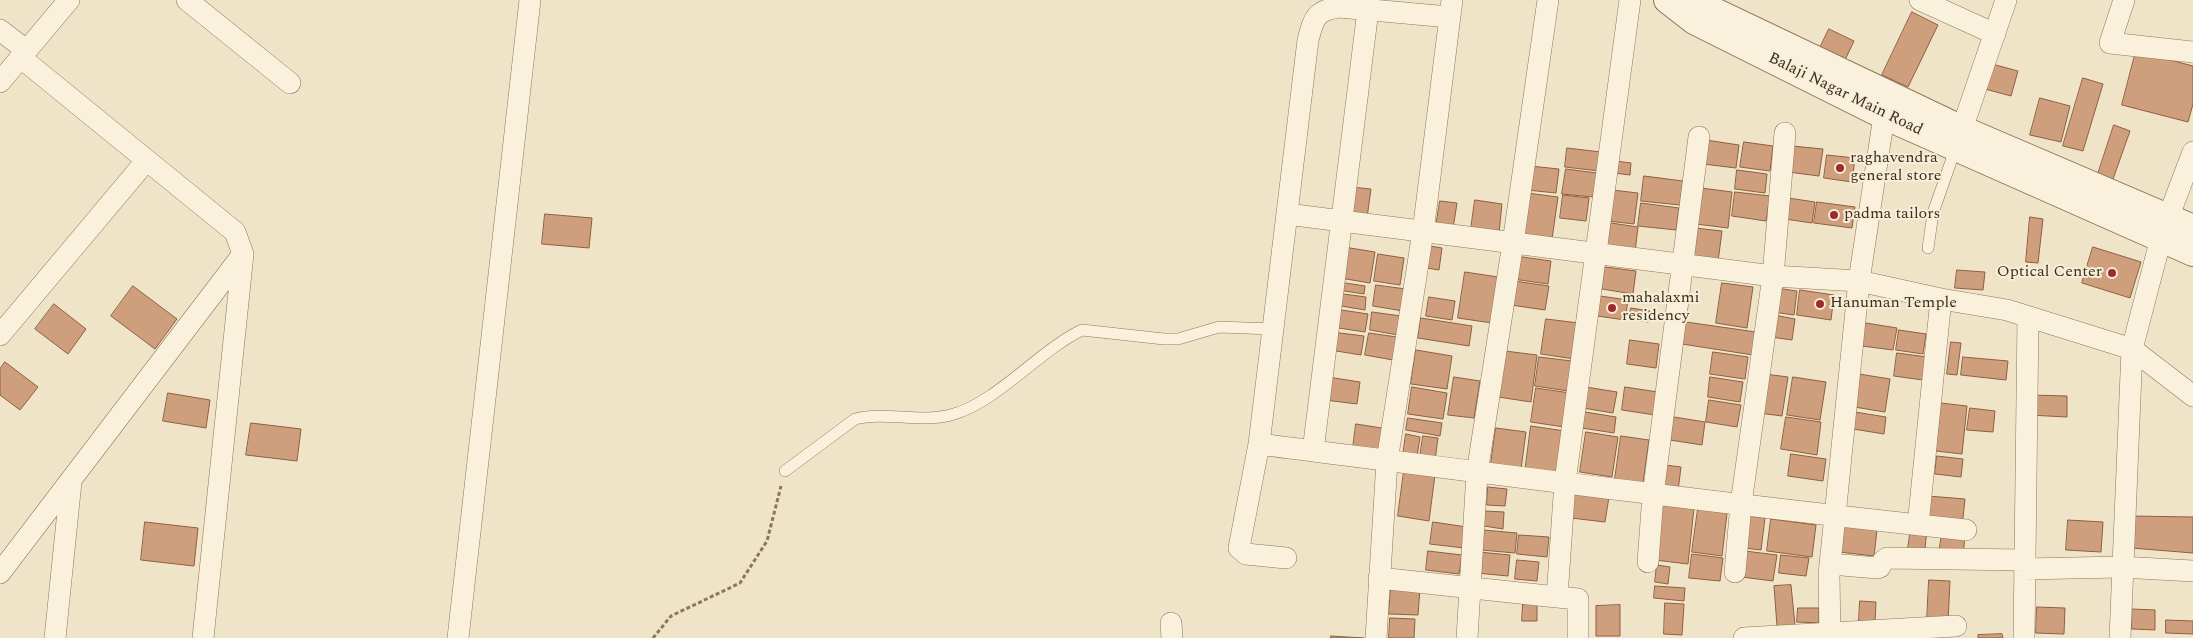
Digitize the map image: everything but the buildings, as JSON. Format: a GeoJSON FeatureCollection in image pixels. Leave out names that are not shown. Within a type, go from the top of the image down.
{"type":"FeatureCollection","features":[{"type":"Feature","properties":{"kind":"street"},"geometry":{"type":"LineString","coordinates":[[0,82],[68,0]]}},
{"type":"Feature","properties":{"kind":"street"},"geometry":{"type":"LineString","coordinates":[[187,0],[290,84]]}},
{"type":"Feature","properties":{"kind":"street"},"geometry":{"type":"LineString","coordinates":[[458,638],[530,0]]}},
{"type":"Feature","properties":{"kind":"street"},"geometry":{"type":"LineString","coordinates":[[1467,638],[1477,473],[1548,0]]}},
{"type":"Feature","properties":{"kind":"street"},"geometry":{"type":"LineString","coordinates":[[1557,596],[1565,482],[1598,254],[1630,0]]}},
{"type":"Feature","properties":{"kind":"street","name":"Balaji Nagar Main Road"},"geometry":{"type":"LineString","coordinates":[[1666,0],[1700,9],[1884,116],[1959,138],[2164,228],[2193,252]]}},
{"type":"Feature","properties":{"kind":"street"},"geometry":{"type":"LineString","coordinates":[[1676,0],[1700,9],[1959,138],[2006,0]]}},
{"type":"Feature","properties":{"kind":"street"},"geometry":{"type":"LineString","coordinates":[[1920,0],[1996,34]]}},
{"type":"Feature","properties":{"kind":"street"},"geometry":{"type":"LineString","coordinates":[[2124,0],[2110,43],[2193,52]]}},
{"type":"Feature","properties":{"kind":"street"},"geometry":{"type":"LineString","coordinates":[[1286,558],[1246,554],[1241,552],[1239,548],[1259,444],[1308,40],[1313,20],[1323,10],[1339,7],[1368,10],[1450,8],[1423,232],[1387,461],[1376,638]]}},
{"type":"Feature","properties":{"kind":"street"},"geometry":{"type":"LineString","coordinates":[[1313,451],[1368,10]]}},
{"type":"Feature","properties":{"kind":"street"},"geometry":{"type":"LineString","coordinates":[[0,30],[23,54],[146,161],[235,232],[243,254],[203,638]]}},
{"type":"Feature","properties":{"kind":"street"},"geometry":{"type":"LineString","coordinates":[[1830,636],[1830,564],[1859,281],[1884,116]]}},
{"type":"Feature","properties":{"kind":"street"},"geometry":{"type":"LineString","coordinates":[[1735,572],[1741,504],[1773,276],[1785,133]]}},
{"type":"Feature","properties":{"kind":"street"},"geometry":{"type":"LineString","coordinates":[[1648,562],[1653,495],[1699,137]]}},
{"type":"Feature","properties":{"kind":"street"},"geometry":{"type":"LineString","coordinates":[[2120,638],[2121,567],[2132,349],[2164,228],[2193,152]]}},
{"type":"Feature","properties":{"kind":"street"},"geometry":{"type":"LineString","coordinates":[[0,335],[146,161]]}},
{"type":"Feature","properties":{"kind":"street"},"geometry":{"type":"LineString","coordinates":[[1287,214],[1773,276],[1859,281],[1940,299],[2007,310],[2132,349],[2193,396]]}},
{"type":"Feature","properties":{"kind":"street"},"geometry":{"type":"LineString","coordinates":[[2164,228],[2193,228]]}},
{"type":"Feature","properties":{"kind":"street"},"geometry":{"type":"LineString","coordinates":[[0,573],[243,254]]}},
{"type":"Feature","properties":{"kind":"street"},"geometry":{"type":"LineString","coordinates":[[1918,525],[1940,299]]}},
{"type":"Feature","properties":{"kind":"street"},"geometry":{"type":"LineString","coordinates":[[2024,638],[2028,318]]}},
{"type":"Feature","properties":{"kind":"street"},"geometry":{"type":"LineString","coordinates":[[1259,444],[1477,473],[1565,482],[1653,495],[1966,530]]}},
{"type":"Feature","properties":{"kind":"street"},"geometry":{"type":"LineString","coordinates":[[55,638],[71,482]]}},
{"type":"Feature","properties":{"kind":"street"},"geometry":{"type":"LineString","coordinates":[[1830,564],[1880,568],[1883,561],[1887,558],[2193,571]]}},
{"type":"Feature","properties":{"kind":"street"},"geometry":{"type":"LineString","coordinates":[[1379,578],[1578,599],[1578,638]]}},
{"type":"Feature","properties":{"kind":"street"},"geometry":{"type":"LineString","coordinates":[[1744,638],[1830,636],[1956,626]]}},
{"type":"Feature","properties":{"kind":"lane"},"geometry":{"type":"LineString","coordinates":[[1928,248],[1933,213],[1959,138]]}},
{"type":"Feature","properties":{"kind":"lane"},"geometry":{"type":"LineString","coordinates":[[785,471],[855,419],[867,416],[937,418],[956,414],[978,403],[1082,330],[1178,339],[1218,327],[1273,329]]}},
{"type":"Feature","properties":{"kind":"path"},"geometry":{"type":"LineString","coordinates":[[653,638],[671,616],[740,583],[767,541],[785,471]]}},
{"type":"Feature","properties":{"kind":"place","name":"raghavendra general store"},"geometry":{"type":"Point","coordinates":[1840,168]}},
{"type":"Feature","properties":{"kind":"place","name":"padma tailors"},"geometry":{"type":"Point","coordinates":[1834,215]}},
{"type":"Feature","properties":{"kind":"place","name":"Optical Center"},"geometry":{"type":"Point","coordinates":[2112,273]}},
{"type":"Feature","properties":{"kind":"place","name":"Hanuman Temple"},"geometry":{"type":"Point","coordinates":[1820,304]}},
{"type":"Feature","properties":{"kind":"place","name":"mahalaxmi residency"},"geometry":{"type":"Point","coordinates":[1612,308]}}]}
